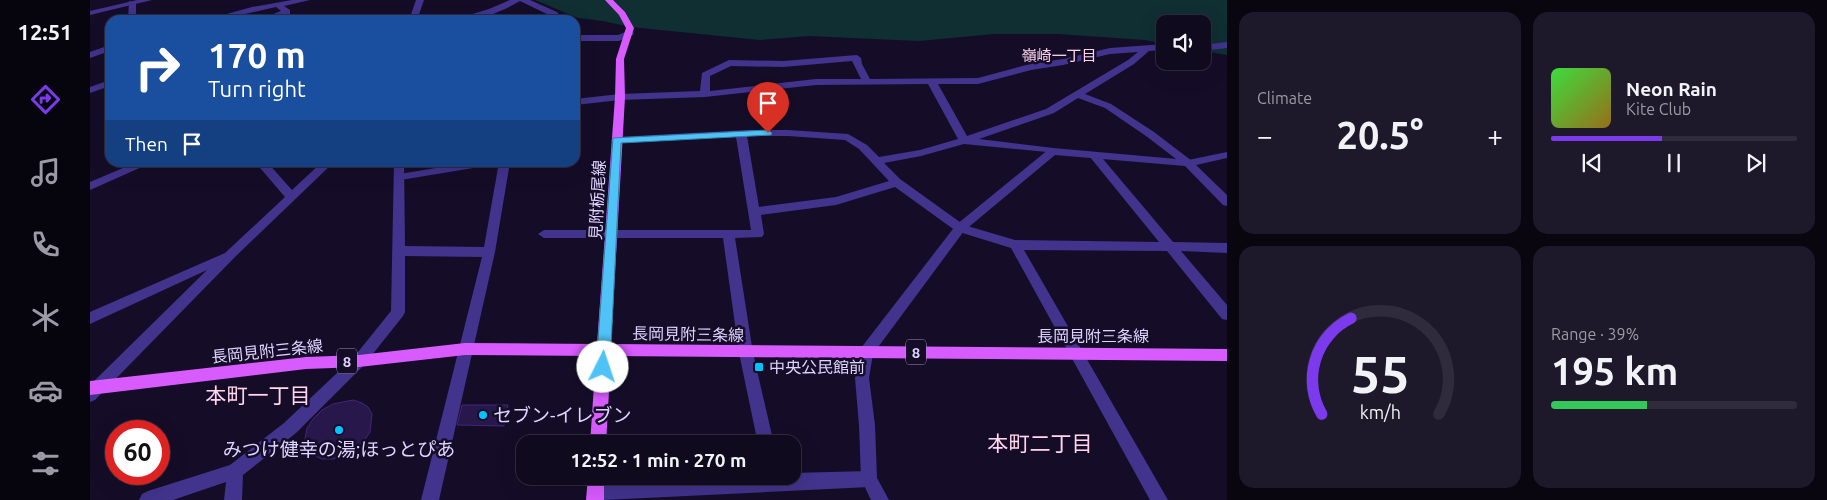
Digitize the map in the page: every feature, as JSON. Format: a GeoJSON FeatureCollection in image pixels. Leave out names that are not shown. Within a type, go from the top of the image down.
{"type":"FeatureCollection","features":[{"type":"Feature","properties":{"kind":"main road"},"geometry":{"type":"LineString","coordinates":[[609,0],[628,22],[630,32]]}},
{"type":"Feature","properties":{"kind":"main road","name":"見附栃尾線"},"geometry":{"type":"LineString","coordinates":[[599,435],[620,96],[620,59],[630,32]]}},
{"type":"Feature","properties":{"kind":"main road","name":"長岡見附三条線"},"geometry":{"type":"LineString","coordinates":[[93,390],[306,363],[359,361],[465,349],[746,353],[1076,354],[1225,358]]}},
{"type":"Feature","properties":{"kind":"street"},"geometry":{"type":"LineString","coordinates":[[90,13],[133,1],[148,0]]}},
{"type":"Feature","properties":{"kind":"street"},"geometry":{"type":"LineString","coordinates":[[231,15],[306,0]]}},
{"type":"Feature","properties":{"kind":"street"},"geometry":{"type":"LineString","coordinates":[[415,15],[420,0]]}},
{"type":"Feature","properties":{"kind":"street"},"geometry":{"type":"LineString","coordinates":[[480,15],[492,12],[516,0]]}},
{"type":"Feature","properties":{"kind":"street"},"geometry":{"type":"LineString","coordinates":[[523,0],[555,15]]}},
{"type":"Feature","properties":{"kind":"street"},"geometry":{"type":"LineString","coordinates":[[132,15],[133,1]]}},
{"type":"Feature","properties":{"kind":"street"},"geometry":{"type":"LineString","coordinates":[[277,15],[286,12],[278,5]]}},
{"type":"Feature","properties":{"kind":"street"},"geometry":{"type":"LineString","coordinates":[[580,38],[619,38],[630,32]]}},
{"type":"Feature","properties":{"kind":"street"},"geometry":{"type":"LineString","coordinates":[[1211,47],[1227,45]]}},
{"type":"Feature","properties":{"kind":"street"},"geometry":{"type":"LineString","coordinates":[[876,161],[964,141],[1050,111],[1131,62],[1147,48]]}},
{"type":"Feature","properties":{"kind":"street"},"geometry":{"type":"LineString","coordinates":[[580,101],[620,96],[705,94],[787,84],[898,80],[932,82],[978,81],[1030,67],[1063,62],[1110,51],[1156,48]]}},
{"type":"Feature","properties":{"kind":"street"},"geometry":{"type":"LineString","coordinates":[[90,55],[105,50]]}},
{"type":"Feature","properties":{"kind":"street"},"geometry":{"type":"LineString","coordinates":[[705,94],[705,75],[729,63],[783,64],[857,58],[857,64],[868,82]]}},
{"type":"Feature","properties":{"kind":"street"},"geometry":{"type":"LineString","coordinates":[[932,82],[964,141]]}},
{"type":"Feature","properties":{"kind":"street"},"geometry":{"type":"LineString","coordinates":[[90,90],[105,85]]}},
{"type":"Feature","properties":{"kind":"street"},"geometry":{"type":"LineString","coordinates":[[1077,94],[1108,106],[1150,134],[1188,163],[1227,202]]}},
{"type":"Feature","properties":{"kind":"street"},"geometry":{"type":"LineString","coordinates":[[616,140],[788,133],[848,137],[863,147],[896,182],[960,228],[1015,245],[1227,248]]}},
{"type":"Feature","properties":{"kind":"street"},"geometry":{"type":"LineString","coordinates":[[544,234],[758,234],[741,134]]}},
{"type":"Feature","properties":{"kind":"street"},"geometry":{"type":"LineString","coordinates":[[964,141],[1188,163],[1227,155]]}},
{"type":"Feature","properties":{"kind":"street"},"geometry":{"type":"LineString","coordinates":[[880,500],[869,479],[867,425],[862,378],[866,352],[960,228],[1053,151]]}},
{"type":"Feature","properties":{"kind":"street"},"geometry":{"type":"LineString","coordinates":[[1094,155],[1227,316]]}},
{"type":"Feature","properties":{"kind":"street"},"geometry":{"type":"LineString","coordinates":[[90,186],[136,167]]}},
{"type":"Feature","properties":{"kind":"street"},"geometry":{"type":"LineString","coordinates":[[265,167],[292,197]]}},
{"type":"Feature","properties":{"kind":"street"},"geometry":{"type":"LineString","coordinates":[[93,390],[231,254],[324,167]]}},
{"type":"Feature","properties":{"kind":"street"},"geometry":{"type":"LineString","coordinates":[[148,500],[235,471],[290,428],[359,361],[398,312],[399,167]]}},
{"type":"Feature","properties":{"kind":"street"},"geometry":{"type":"LineString","coordinates":[[430,500],[489,252],[504,167]]}},
{"type":"Feature","properties":{"kind":"street"},"geometry":{"type":"LineString","coordinates":[[755,210],[805,208],[834,203],[887,187],[896,182]]}},
{"type":"Feature","properties":{"kind":"street"},"geometry":{"type":"LineString","coordinates":[[728,234],[746,353],[764,435]]}},
{"type":"Feature","properties":{"kind":"street"},"geometry":{"type":"LineString","coordinates":[[1015,245],[1159,500]]}},
{"type":"Feature","properties":{"kind":"street"},"geometry":{"type":"LineString","coordinates":[[398,251],[489,252]]}},
{"type":"Feature","properties":{"kind":"street"},"geometry":{"type":"LineString","coordinates":[[90,318],[231,254]]}},
{"type":"Feature","properties":{"kind":"street"},"geometry":{"type":"LineString","coordinates":[[233,500],[235,471]]}},
{"type":"Feature","properties":{"kind":"street"},"geometry":{"type":"LineString","coordinates":[[801,479],[869,479]]}},
{"type":"Feature","properties":{"kind":"street"},"geometry":{"type":"LineString","coordinates":[[596,489],[668,485]]}},
{"type":"Feature","properties":{"kind":"lane"},"geometry":{"type":"LineString","coordinates":[[400,177],[461,167]]}},
{"type":"Feature","properties":{"kind":"green space"},"geometry":{"type":"Polygon","coordinates":[[[535,0],[1227,0],[1227,55],[1211,52],[1211,15],[1156,15],[1156,42],[1058,34],[994,34],[919,41],[809,36],[760,40],[631,27],[580,18],[580,15],[571,15],[535,0]]]}},
{"type":"Feature","properties":{"kind":"building","name":"みつけ健幸の湯;ほっとぴあ"},"geometry":{"type":"Polygon","coordinates":[[[353,400],[368,407],[372,414],[370,432],[364,441],[345,455],[333,459],[322,459],[313,455],[307,448],[305,439],[307,428],[313,419],[322,410],[333,404],[353,400]]]}},
{"type":"Feature","properties":{"kind":"building","name":"セブン-イレブン"},"geometry":{"type":"Polygon","coordinates":[[[462,405],[508,405],[504,426],[457,425],[462,405]]]}},
{"type":"Feature","properties":{"kind":"place","name":"中央公民館前"},"geometry":{"type":"Point","coordinates":[759,367]}},
{"type":"Feature","properties":{"kind":"place","name":"セブン-イレブン"},"geometry":{"type":"Point","coordinates":[483,415]}},
{"type":"Feature","properties":{"kind":"place","name":"みつけ健幸の湯;ほっとぴあ"},"geometry":{"type":"Point","coordinates":[339,430]}},
{"type":"Feature","properties":{"kind":"district","name":"嶺崎一丁目"},"geometry":{"type":"Point","coordinates":[1059,55]}},
{"type":"Feature","properties":{"kind":"district","name":"本町一丁目"},"geometry":{"type":"Point","coordinates":[258,395]}},
{"type":"Feature","properties":{"kind":"district","name":"本町二丁目"},"geometry":{"type":"Point","coordinates":[1040,443]}},
{"type":"Feature","properties":{"kind":"route"},"geometry":{"type":"LineString","coordinates":[[603,367],[616,140],[768,133]]}}]}
